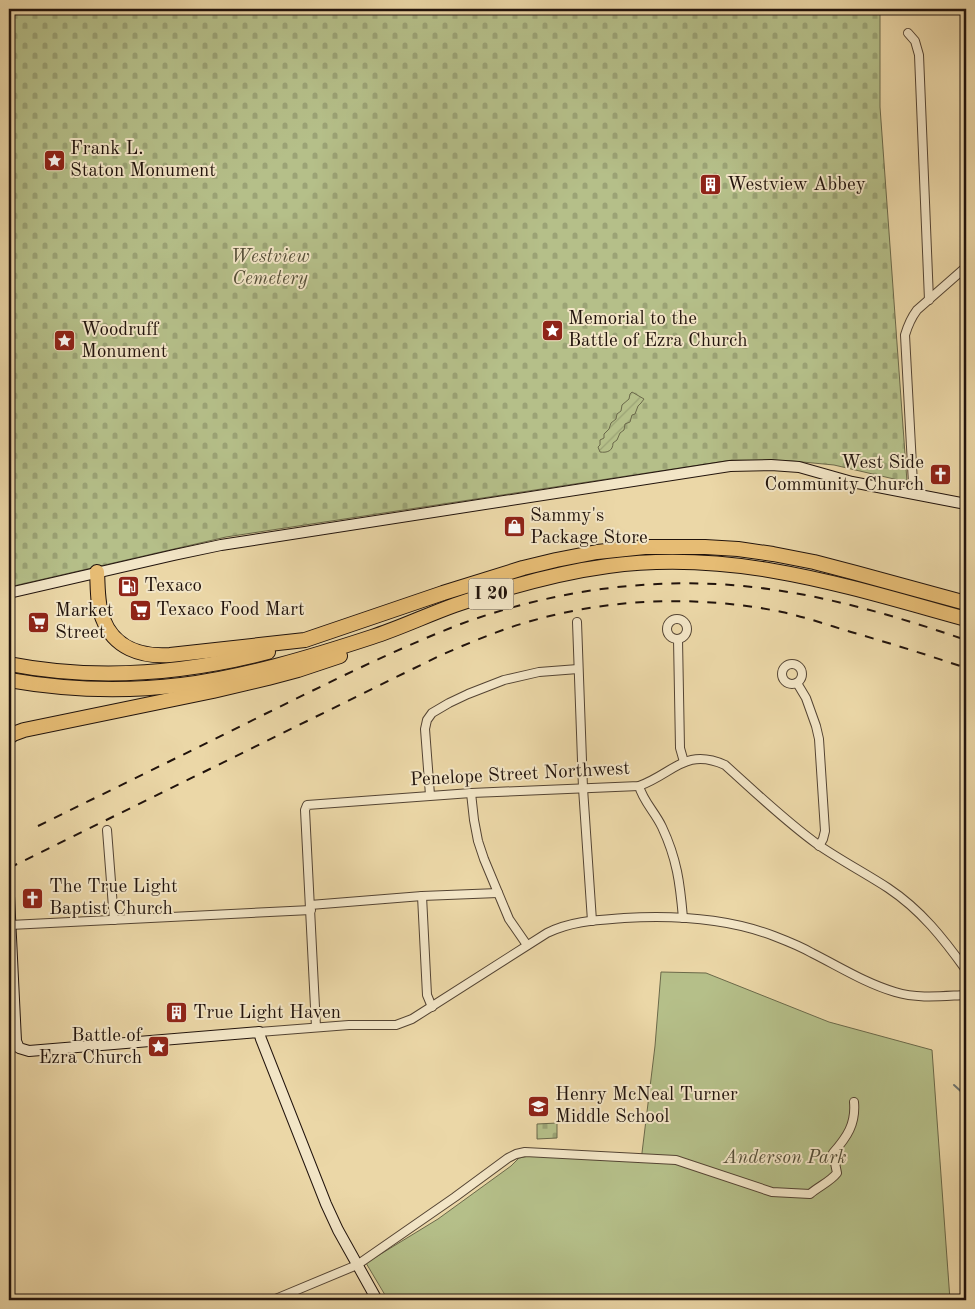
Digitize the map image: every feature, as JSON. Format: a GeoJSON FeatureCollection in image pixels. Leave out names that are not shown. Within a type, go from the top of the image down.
{"type":"FeatureCollection","features":[{"type":"Feature","properties":{"kind":"highway","name":"I 20"},"geometry":{"type":"LineString","coordinates":[[14,665],[84,673],[125,674],[192,668],[279,649],[523,568],[597,552],[645,548],[705,547],[773,554],[814,562],[966,603]]}},
{"type":"Feature","properties":{"kind":"highway","name":"I 20"},"geometry":{"type":"LineString","coordinates":[[14,681],[66,688],[113,690],[179,685],[220,679],[263,669],[374,637],[455,605],[539,580],[568,573],[640,563],[730,564],[797,575],[838,584],[966,619]]}},
{"type":"Feature","properties":{"kind":"highway"},"geometry":{"type":"LineString","coordinates":[[96,572],[103,619],[119,641],[141,654],[154,656],[170,655],[305,640]]}},
{"type":"Feature","properties":{"kind":"highway"},"geometry":{"type":"LineString","coordinates":[[9,737],[24,730],[213,691],[298,670],[351,652],[374,637]]}},
{"type":"Feature","properties":{"kind":"highway"},"geometry":{"type":"LineString","coordinates":[[9,727],[24,730]]}},
{"type":"Feature","properties":{"kind":"main road"},"geometry":{"type":"LineString","coordinates":[[9,593],[174,554],[221,545],[730,466],[784,465],[852,482],[966,504]]}},
{"type":"Feature","properties":{"kind":"main road"},"geometry":{"type":"LineString","coordinates":[[9,896],[16,1041],[19,1048],[29,1051],[259,1032],[326,1204],[338,1230],[377,1300]]}},
{"type":"Feature","properties":{"kind":"street"},"geometry":{"type":"LineString","coordinates":[[908,33],[915,41],[919,55],[929,300]]}},
{"type":"Feature","properties":{"kind":"street"},"geometry":{"type":"LineString","coordinates":[[912,493],[905,335],[912,316],[966,267]]}},
{"type":"Feature","properties":{"kind":"street"},"geometry":{"type":"LineString","coordinates":[[576,622],[583,788],[592,921]]}},
{"type":"Feature","properties":{"kind":"street"},"geometry":{"type":"LineString","coordinates":[[678,639],[680,748],[684,762]]}},
{"type":"Feature","properties":{"kind":"street"},"geometry":{"type":"LineString","coordinates":[[430,795],[425,729],[427,720],[432,713],[468,694],[504,680],[539,672],[578,669]]}},
{"type":"Feature","properties":{"kind":"street"},"geometry":{"type":"LineString","coordinates":[[797,683],[812,712],[819,739],[825,831],[819,846]]}},
{"type":"Feature","properties":{"kind":"street","name":"Penelope Street Northwest"},"geometry":{"type":"LineString","coordinates":[[311,908],[305,821],[307,805],[430,795],[639,786],[684,762],[703,758],[715,760],[725,765],[788,822],[819,846],[888,888],[914,908],[936,930],[966,970]]}},
{"type":"Feature","properties":{"kind":"street"},"geometry":{"type":"LineString","coordinates":[[639,786],[661,825],[672,851],[680,886],[683,918]]}},
{"type":"Feature","properties":{"kind":"street"},"geometry":{"type":"LineString","coordinates":[[472,793],[478,841],[509,919],[527,945]]}},
{"type":"Feature","properties":{"kind":"street"},"geometry":{"type":"LineString","coordinates":[[107,830],[114,920]]}},
{"type":"Feature","properties":{"kind":"street"},"geometry":{"type":"LineString","coordinates":[[10,924],[114,920],[311,908],[422,896],[498,893]]}},
{"type":"Feature","properties":{"kind":"street"},"geometry":{"type":"LineString","coordinates":[[422,896],[428,995],[432,1007]]}},
{"type":"Feature","properties":{"kind":"street"},"geometry":{"type":"LineString","coordinates":[[311,908],[316,1027]]}},
{"type":"Feature","properties":{"kind":"street"},"geometry":{"type":"LineString","coordinates":[[259,1032],[349,1025],[396,1024],[412,1019],[527,945],[559,927],[574,923],[645,917],[683,918],[727,924],[772,936],[810,952],[868,982],[911,996],[966,995]]}},
{"type":"Feature","properties":{"kind":"street"},"geometry":{"type":"LineString","coordinates":[[273,1300],[357,1265],[516,1154],[676,1160],[772,1192],[810,1194],[818,1186],[832,1178],[836,1172],[833,1153],[849,1133],[854,1118],[854,1102]]}},
{"type":"Feature","properties":{"kind":"green space","name":"Westview Cemetery"},"geometry":{"type":"Polygon","coordinates":[[[9,9],[880,9],[880,107],[907,482],[834,465],[792,461],[732,460],[226,537],[9,587],[9,9]]]}},
{"type":"Feature","properties":{"kind":"green space"},"geometry":{"type":"Polygon","coordinates":[[[632,392],[644,399],[638,406],[635,414],[632,415],[630,422],[625,424],[624,430],[613,443],[611,450],[600,452],[598,447],[600,440],[604,438],[604,434],[616,419],[622,405],[629,399],[632,392]]]}},
{"type":"Feature","properties":{"kind":"green space","name":"Anderson Park"},"geometry":{"type":"Polygon","coordinates":[[[661,972],[706,973],[829,1022],[932,1050],[950,1300],[388,1300],[366,1263],[438,1219],[511,1166],[519,1158],[529,1156],[641,1161],[655,1046],[661,972]]]}},
{"type":"Feature","properties":{"kind":"green space"},"geometry":{"type":"Polygon","coordinates":[[[557,1123],[557,1138],[537,1139],[537,1124],[557,1123]]]}},
{"type":"Feature","properties":{"kind":"waterway"},"geometry":{"type":"LineString","coordinates":[[954,1085],[966,1096]]}},
{"type":"Feature","properties":{"kind":"railway"},"geometry":{"type":"LineString","coordinates":[[38,826],[312,691],[409,646],[458,625],[524,604],[558,596],[592,590],[662,584],[696,583],[761,588],[791,592],[850,605],[909,621],[966,640]]}},
{"type":"Feature","properties":{"kind":"railway"},"geometry":{"type":"LineString","coordinates":[[9,868],[439,656],[507,628],[561,613],[624,604],[656,602],[688,601],[751,607],[808,619],[966,668]]}},
{"type":"Feature","properties":{"kind":"place","name":"Frank L. Staton Monument"},"geometry":{"type":"Point","coordinates":[54,160]}},
{"type":"Feature","properties":{"kind":"place","name":"Westview Abbey"},"geometry":{"type":"Point","coordinates":[711,185]}},
{"type":"Feature","properties":{"kind":"place","name":"Memorial to the Battle of Ezra Church"},"geometry":{"type":"Point","coordinates":[552,330]}},
{"type":"Feature","properties":{"kind":"place","name":"Woodruff Monument"},"geometry":{"type":"Point","coordinates":[65,341]}},
{"type":"Feature","properties":{"kind":"place","name":"West Side Community Church"},"geometry":{"type":"Point","coordinates":[940,474]}},
{"type":"Feature","properties":{"kind":"place","name":"Sammy's Package Store"},"geometry":{"type":"Point","coordinates":[514,527]}},
{"type":"Feature","properties":{"kind":"place","name":"Texaco"},"geometry":{"type":"Point","coordinates":[128,586]}},
{"type":"Feature","properties":{"kind":"place","name":"Texaco Food Mart"},"geometry":{"type":"Point","coordinates":[140,610]}},
{"type":"Feature","properties":{"kind":"place","name":"Market Street"},"geometry":{"type":"Point","coordinates":[39,622]}},
{"type":"Feature","properties":{"kind":"place","name":"The True Light Baptist Church"},"geometry":{"type":"Point","coordinates":[33,898]}},
{"type":"Feature","properties":{"kind":"place","name":"True Light Haven"},"geometry":{"type":"Point","coordinates":[177,1013]}},
{"type":"Feature","properties":{"kind":"place","name":"Battle of Ezra Church"},"geometry":{"type":"Point","coordinates":[158,1047]}},
{"type":"Feature","properties":{"kind":"place","name":"Henry McNeal Turner Middle School"},"geometry":{"type":"Point","coordinates":[539,1106]}}]}
